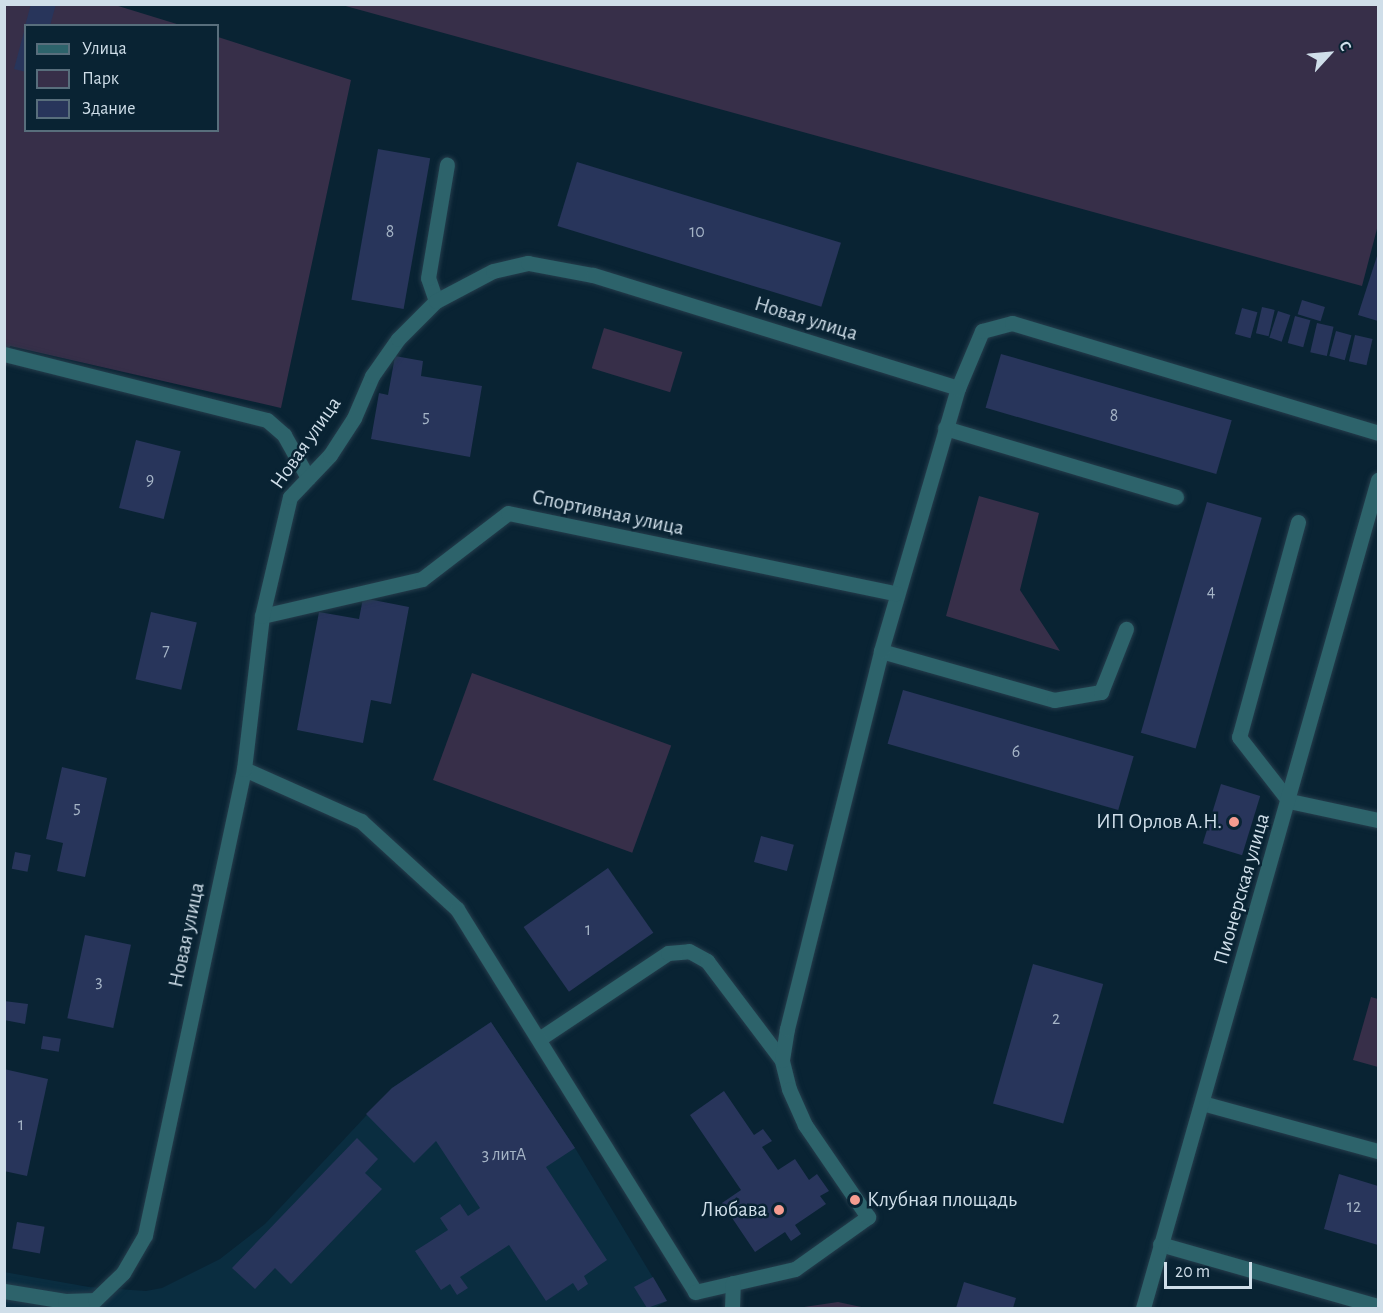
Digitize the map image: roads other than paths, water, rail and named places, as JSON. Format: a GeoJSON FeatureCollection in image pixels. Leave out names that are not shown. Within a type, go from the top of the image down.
{"type":"FeatureCollection","features":[{"type":"Feature","properties":{"kind":"street"},"geometry":{"type":"LineString","coordinates":[[436,301],[428,278],[447,165]]}},
{"type":"Feature","properties":{"kind":"street","name":"Новая улица"},"geometry":{"type":"LineString","coordinates":[[4,1290],[65,1301],[95,1300],[123,1273],[145,1235],[244,769],[262,616],[290,497],[330,455],[354,418],[372,376],[398,339],[436,301],[493,271],[528,263],[593,275],[958,388]]}},
{"type":"Feature","properties":{"kind":"street"},"geometry":{"type":"LineString","coordinates":[[782,1060],[896,593],[958,388],[982,331],[1012,323],[1378,433]]}},
{"type":"Feature","properties":{"kind":"street"},"geometry":{"type":"LineString","coordinates":[[4,354],[267,420],[284,435],[308,478]]}},
{"type":"Feature","properties":{"kind":"street"},"geometry":{"type":"LineString","coordinates":[[945,428],[1176,497]]}},
{"type":"Feature","properties":{"kind":"street","name":"Пионерская улица"},"geometry":{"type":"LineString","coordinates":[[1143,1308],[1289,801],[1378,480]]}},
{"type":"Feature","properties":{"kind":"street","name":"Спортивная улица"},"geometry":{"type":"LineString","coordinates":[[262,616],[422,579],[508,513],[896,593]]}},
{"type":"Feature","properties":{"kind":"street"},"geometry":{"type":"LineString","coordinates":[[1298,522],[1239,737],[1289,801],[1378,820]]}},
{"type":"Feature","properties":{"kind":"street"},"geometry":{"type":"LineString","coordinates":[[881,651],[1054,700],[1101,692],[1126,629]]}},
{"type":"Feature","properties":{"kind":"street"},"geometry":{"type":"LineString","coordinates":[[244,769],[361,821],[421,872],[457,909],[696,1292],[795,1269],[868,1216],[805,1125],[789,1089],[782,1060],[707,961],[689,951],[668,953],[539,1039]]}},
{"type":"Feature","properties":{"kind":"street"},"geometry":{"type":"LineString","coordinates":[[1202,1103],[1378,1150]]}},
{"type":"Feature","properties":{"kind":"street"},"geometry":{"type":"LineString","coordinates":[[1160,1244],[1378,1306]]}},
{"type":"Feature","properties":{"kind":"street"},"geometry":{"type":"LineString","coordinates":[[732,1308],[733,1283]]}},
{"type":"Feature","properties":{"kind":"place","name":"ИП Орлов А.Н."},"geometry":{"type":"Point","coordinates":[1234,822]}},
{"type":"Feature","properties":{"kind":"place","name":"Клубная площадь"},"geometry":{"type":"Point","coordinates":[855,1200]}},
{"type":"Feature","properties":{"kind":"place","name":"Любава"},"geometry":{"type":"Point","coordinates":[779,1210]}}]}
